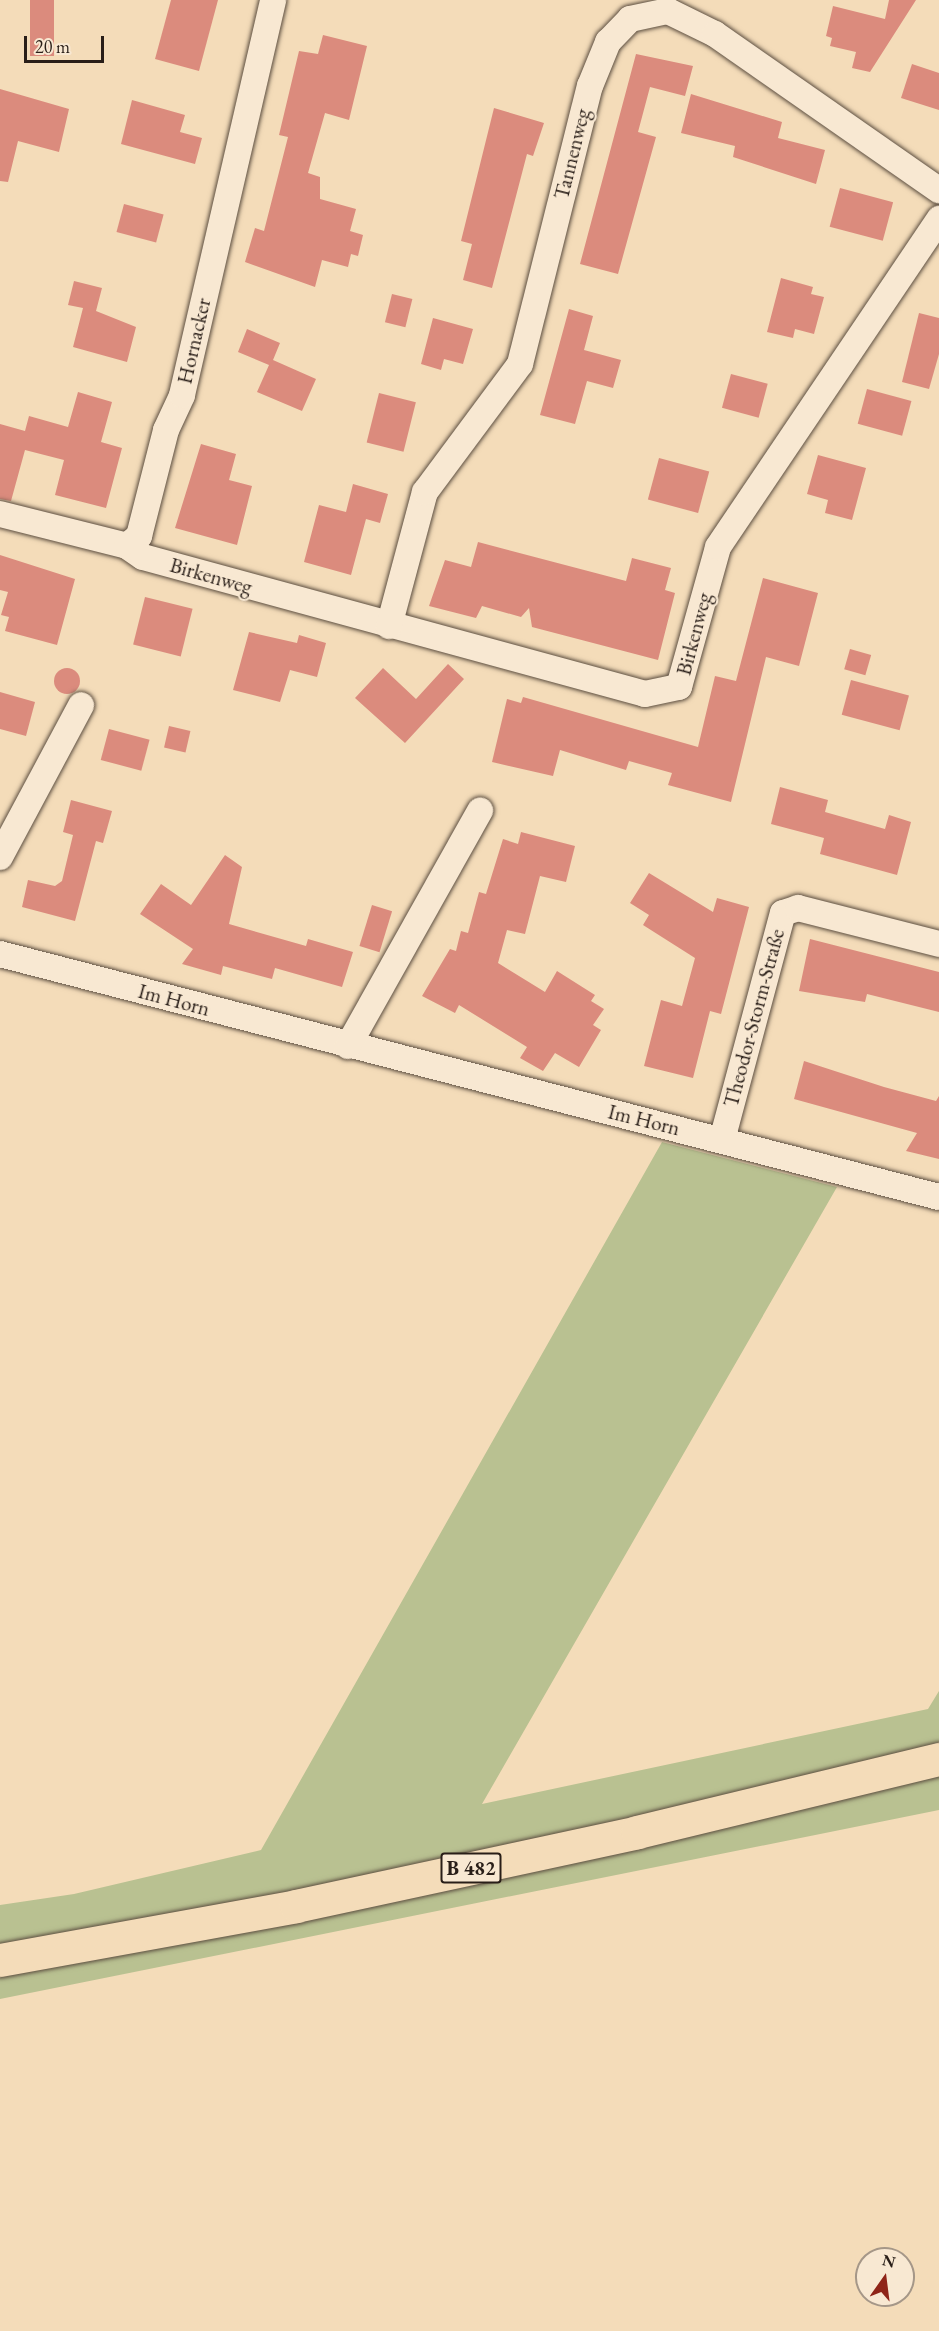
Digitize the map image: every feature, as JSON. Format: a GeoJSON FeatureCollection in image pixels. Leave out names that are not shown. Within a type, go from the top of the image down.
{"type":"FeatureCollection","features":[{"type":"Feature","properties":{"kind":"main road","name":"B 482"},"geometry":{"type":"LineString","coordinates":[[0,1960],[296,1906],[637,1832],[939,1759]]}},
{"type":"Feature","properties":{"kind":"street","name":"Hornacker"},"geometry":{"type":"LineString","coordinates":[[127,546],[139,536],[166,430],[182,395],[273,0]]}},
{"type":"Feature","properties":{"kind":"street","name":"Tannenweg"},"geometry":{"type":"LineString","coordinates":[[389,626],[425,492],[520,364],[590,86],[608,42],[630,19],[668,11],[716,34],[939,190]]}},
{"type":"Feature","properties":{"kind":"street","name":"Birkenweg"},"geometry":{"type":"LineString","coordinates":[[127,546],[143,557],[645,694],[680,687],[718,547],[939,219]]}},
{"type":"Feature","properties":{"kind":"street"},"geometry":{"type":"LineString","coordinates":[[0,514],[127,546]]}},
{"type":"Feature","properties":{"kind":"street"},"geometry":{"type":"LineString","coordinates":[[0,857],[81,705]]}},
{"type":"Feature","properties":{"kind":"street"},"geometry":{"type":"LineString","coordinates":[[348,1046],[480,811]]}},
{"type":"Feature","properties":{"kind":"street","name":"Theodor-Storm-Straße"},"geometry":{"type":"LineString","coordinates":[[722,1140],[783,913],[798,908],[939,944]]}},
{"type":"Feature","properties":{"kind":"street","name":"Im Horn"},"geometry":{"type":"LineString","coordinates":[[0,954],[348,1046],[939,1197]]}},
{"type":"Feature","properties":{"kind":"green space"},"geometry":{"type":"Polygon","coordinates":[[[662,1142],[837,1187],[482,1804],[928,1709],[939,1691],[939,1810],[0,1999],[0,1905],[74,1894],[261,1850],[662,1142]]]}},
{"type":"Feature","properties":{"kind":"building"},"geometry":{"type":"Polygon","coordinates":[[[30,0],[54,0],[54,56],[30,56],[30,0]]]}},
{"type":"Feature","properties":{"kind":"building"},"geometry":{"type":"Polygon","coordinates":[[[171,0],[218,0],[199,71],[155,59],[171,0]]]}},
{"type":"Feature","properties":{"kind":"building"},"geometry":{"type":"Polygon","coordinates":[[[889,0],[916,0],[870,72],[852,68],[856,52],[830,46],[832,38],[826,36],[833,6],[885,19],[889,0]]]}},
{"type":"Feature","properties":{"kind":"building"},"geometry":{"type":"Polygon","coordinates":[[[323,35],[367,46],[349,120],[325,113],[308,173],[320,177],[320,199],[356,209],[350,231],[363,235],[358,256],[351,254],[348,267],[322,260],[315,287],[245,262],[255,228],[264,231],[288,137],[279,135],[299,51],[318,54],[323,35]]]}},
{"type":"Feature","properties":{"kind":"building"},"geometry":{"type":"Polygon","coordinates":[[[636,54],[693,66],[685,96],[650,87],[638,132],[656,137],[618,274],[580,264],[636,54]]]}},
{"type":"Feature","properties":{"kind":"building"},"geometry":{"type":"Polygon","coordinates":[[[912,64],[939,73],[939,110],[901,98],[912,64]]]}},
{"type":"Feature","properties":{"kind":"building"},"geometry":{"type":"Polygon","coordinates":[[[0,89],[69,109],[59,152],[18,141],[8,182],[0,181],[0,89]]]}},
{"type":"Feature","properties":{"kind":"building"},"geometry":{"type":"Polygon","coordinates":[[[691,94],[782,122],[778,138],[825,150],[816,184],[733,157],[735,146],[681,133],[691,94]]]}},
{"type":"Feature","properties":{"kind":"building"},"geometry":{"type":"Polygon","coordinates":[[[132,100],[185,115],[180,132],[202,138],[195,164],[121,144],[132,100]]]}},
{"type":"Feature","properties":{"kind":"building"},"geometry":{"type":"Polygon","coordinates":[[[494,108],[544,123],[533,156],[527,154],[492,288],[463,280],[472,244],[461,241],[494,108]]]}},
{"type":"Feature","properties":{"kind":"building"},"geometry":{"type":"Polygon","coordinates":[[[840,188],[893,202],[883,241],[830,227],[840,188]]]}},
{"type":"Feature","properties":{"kind":"building"},"geometry":{"type":"Polygon","coordinates":[[[124,204],[164,215],[156,243],[116,232],[124,204]]]}},
{"type":"Feature","properties":{"kind":"building"},"geometry":{"type":"Polygon","coordinates":[[[781,278],[813,287],[811,294],[824,297],[814,334],[795,329],[793,338],[767,332],[781,278]]]}},
{"type":"Feature","properties":{"kind":"building"},"geometry":{"type":"Polygon","coordinates":[[[74,281],[102,288],[96,311],[136,327],[127,362],[73,347],[83,308],[68,305],[74,281]]]}},
{"type":"Feature","properties":{"kind":"building"},"geometry":{"type":"Polygon","coordinates":[[[392,294],[412,299],[405,327],[385,322],[392,294]]]}},
{"type":"Feature","properties":{"kind":"building"},"geometry":{"type":"Polygon","coordinates":[[[569,309],[593,316],[584,350],[621,360],[613,388],[587,381],[575,424],[540,415],[569,309]]]}},
{"type":"Feature","properties":{"kind":"building"},"geometry":{"type":"Polygon","coordinates":[[[919,313],[939,318],[939,354],[929,389],[902,382],[919,313]]]}},
{"type":"Feature","properties":{"kind":"building"},"geometry":{"type":"Polygon","coordinates":[[[433,318],[473,329],[463,364],[444,359],[441,370],[421,364],[433,318]]]}},
{"type":"Feature","properties":{"kind":"building"},"geometry":{"type":"Polygon","coordinates":[[[247,329],[280,343],[273,360],[316,379],[302,411],[257,392],[269,365],[238,352],[247,329]]]}},
{"type":"Feature","properties":{"kind":"building"},"geometry":{"type":"Polygon","coordinates":[[[731,374],[768,384],[759,418],[722,408],[731,374]]]}},
{"type":"Feature","properties":{"kind":"building"},"geometry":{"type":"Polygon","coordinates":[[[867,389],[911,401],[902,436],[858,424],[867,389]]]}},
{"type":"Feature","properties":{"kind":"building"},"geometry":{"type":"Polygon","coordinates":[[[78,392],[112,402],[101,442],[122,448],[106,508],[55,495],[64,460],[25,450],[11,501],[0,499],[0,424],[25,431],[29,416],[68,427],[78,392]]]}},
{"type":"Feature","properties":{"kind":"building"},"geometry":{"type":"Polygon","coordinates":[[[379,393],[416,402],[404,452],[367,442],[379,393]]]}},
{"type":"Feature","properties":{"kind":"building"},"geometry":{"type":"Polygon","coordinates":[[[201,444],[236,454],[229,480],[252,486],[237,545],[175,528],[201,444]]]}},
{"type":"Feature","properties":{"kind":"building"},"geometry":{"type":"Polygon","coordinates":[[[818,455],[866,468],[852,520],[825,513],[828,500],[807,494],[818,455]]]}},
{"type":"Feature","properties":{"kind":"building"},"geometry":{"type":"Polygon","coordinates":[[[659,458],[709,471],[698,513],[648,500],[659,458]]]}},
{"type":"Feature","properties":{"kind":"building"},"geometry":{"type":"Polygon","coordinates":[[[353,484],[388,494],[380,523],[366,519],[351,575],[304,562],[319,505],[346,512],[353,484]]]}},
{"type":"Feature","properties":{"kind":"building"},"geometry":{"type":"Polygon","coordinates":[[[478,542],[626,581],[632,558],[671,568],[665,590],[675,593],[658,660],[532,627],[529,608],[521,617],[482,606],[476,618],[429,606],[445,560],[471,567],[478,542]]]}},
{"type":"Feature","properties":{"kind":"building"},"geometry":{"type":"Polygon","coordinates":[[[0,555],[75,579],[57,645],[5,631],[9,617],[1,615],[8,592],[0,590],[0,555]]]}},
{"type":"Feature","properties":{"kind":"building"},"geometry":{"type":"Polygon","coordinates":[[[763,578],[818,593],[799,666],[766,657],[731,802],[668,785],[672,773],[629,761],[626,770],[560,750],[553,776],[492,762],[507,699],[521,703],[523,697],[698,747],[715,676],[736,681],[763,578]]]}},
{"type":"Feature","properties":{"kind":"building"},"geometry":{"type":"Polygon","coordinates":[[[145,597],[193,609],[181,656],[133,645],[145,597]]]}},
{"type":"Feature","properties":{"kind":"building"},"geometry":{"type":"Polygon","coordinates":[[[249,632],[297,643],[299,635],[326,643],[317,677],[290,670],[280,702],[233,690],[249,632]]]}},
{"type":"Feature","properties":{"kind":"building"},"geometry":{"type":"Polygon","coordinates":[[[850,649],[871,655],[865,675],[844,669],[850,649]]]}},
{"type":"Feature","properties":{"kind":"building"},"geometry":{"type":"Polygon","coordinates":[[[448,664],[464,679],[405,743],[355,698],[383,668],[416,699],[448,664]]]}},
{"type":"Feature","properties":{"kind":"building"},"geometry":{"type":"Polygon","coordinates":[[[67,668],[76,672],[80,681],[76,690],[67,694],[58,690],[54,681],[58,672],[67,668]]]}},
{"type":"Feature","properties":{"kind":"building"},"geometry":{"type":"Polygon","coordinates":[[[851,680],[909,696],[900,730],[842,715],[851,680]]]}},
{"type":"Feature","properties":{"kind":"building"},"geometry":{"type":"Polygon","coordinates":[[[0,692],[35,702],[26,736],[0,729],[0,692]]]}},
{"type":"Feature","properties":{"kind":"building"},"geometry":{"type":"Polygon","coordinates":[[[169,726],[190,731],[185,752],[164,747],[169,726]]]}},
{"type":"Feature","properties":{"kind":"building"},"geometry":{"type":"Polygon","coordinates":[[[109,729],[150,740],[141,771],[101,760],[109,729]]]}},
{"type":"Feature","properties":{"kind":"building"},"geometry":{"type":"Polygon","coordinates":[[[780,787],[828,800],[825,812],[885,829],[889,815],[911,822],[897,875],[820,854],[824,838],[771,824],[780,787]]]}},
{"type":"Feature","properties":{"kind":"building"},"geometry":{"type":"Polygon","coordinates":[[[71,800],[112,811],[103,843],[96,841],[75,921],[22,907],[28,880],[55,886],[62,881],[73,835],[63,832],[71,800]]]}},
{"type":"Feature","properties":{"kind":"building"},"geometry":{"type":"Polygon","coordinates":[[[521,832],[575,846],[566,882],[540,876],[525,934],[507,930],[498,963],[545,992],[557,971],[595,995],[591,1001],[604,1009],[593,1025],[601,1030],[579,1067],[555,1053],[543,1071],[520,1058],[527,1047],[459,1005],[455,1013],[422,996],[450,949],[456,951],[461,931],[468,933],[479,892],[486,894],[503,839],[518,844],[521,832]]]}},
{"type":"Feature","properties":{"kind":"building"},"geometry":{"type":"Polygon","coordinates":[[[225,855],[242,867],[229,924],[306,946],[308,939],[353,952],[342,987],[275,968],[272,979],[223,966],[221,975],[182,964],[193,949],[140,914],[161,884],[191,905],[225,855]]]}},
{"type":"Feature","properties":{"kind":"building"},"geometry":{"type":"Polygon","coordinates":[[[649,873],[713,912],[717,898],[749,907],[721,1014],[710,1011],[693,1078],[644,1066],[661,1000],[682,1006],[695,958],[643,925],[649,915],[630,903],[649,873]]]}},
{"type":"Feature","properties":{"kind":"building"},"geometry":{"type":"Polygon","coordinates":[[[372,905],[392,911],[380,952],[359,946],[372,905]]]}},
{"type":"Feature","properties":{"kind":"building"},"geometry":{"type":"Polygon","coordinates":[[[810,939],[939,972],[939,1012],[867,994],[865,1002],[799,991],[810,939]]]}},
{"type":"Feature","properties":{"kind":"building"},"geometry":{"type":"Polygon","coordinates":[[[804,1061],[936,1101],[939,1096],[939,1159],[906,1151],[917,1133],[794,1099],[804,1061]]]}}]}
